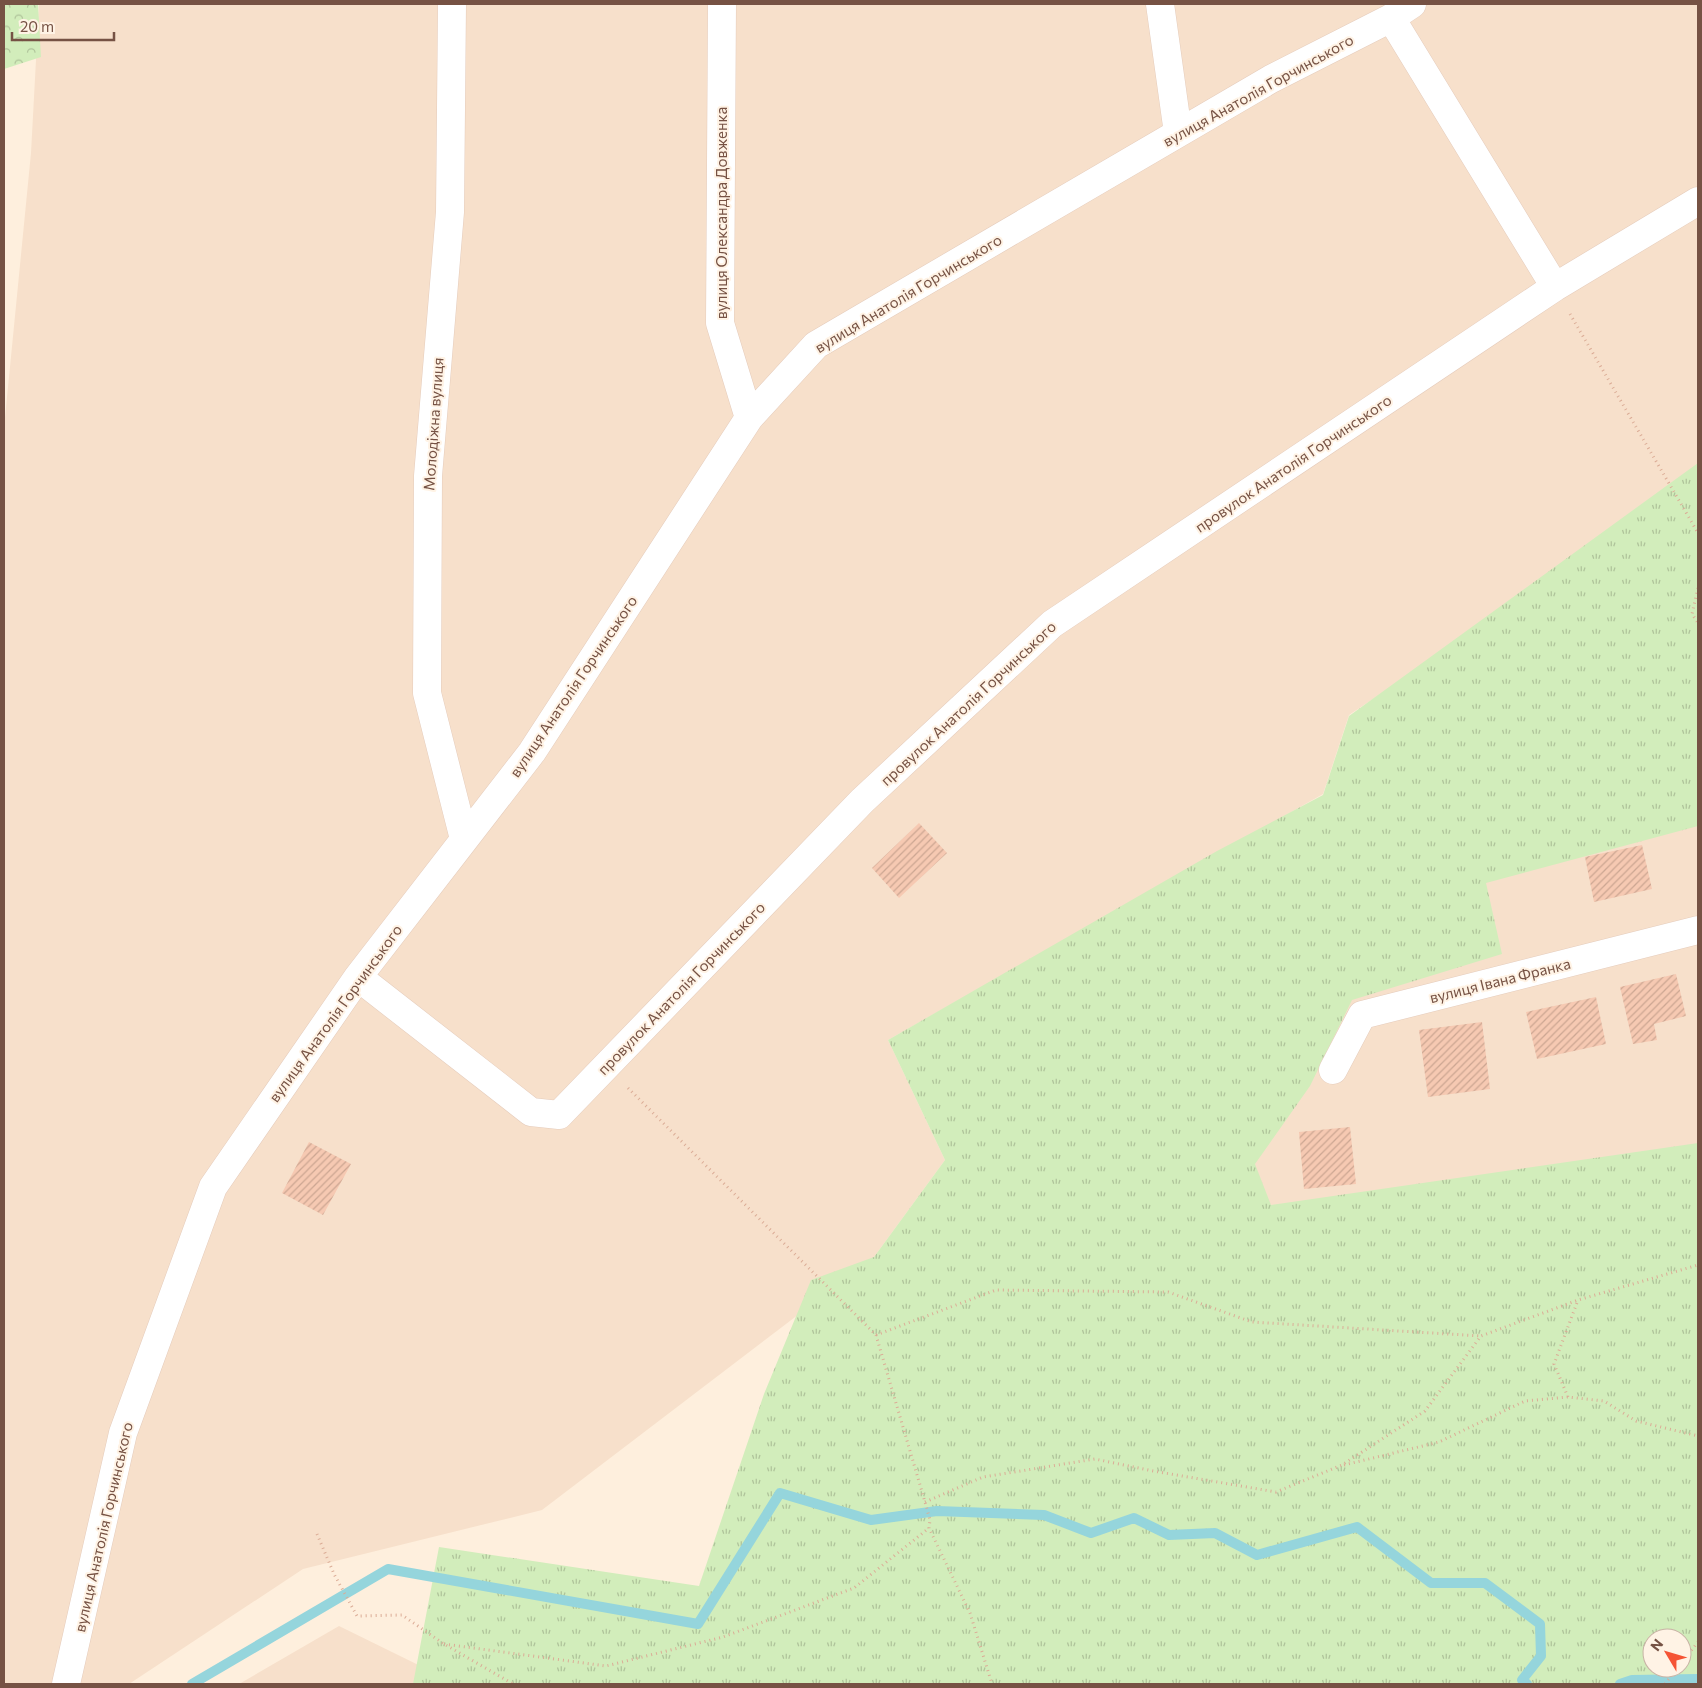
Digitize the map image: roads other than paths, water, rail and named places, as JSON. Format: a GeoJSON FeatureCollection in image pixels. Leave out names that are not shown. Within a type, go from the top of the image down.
{"type":"FeatureCollection","features":[{"type":"Feature","properties":{"kind":"street","name":"Молодіжна вулиця"},"geometry":{"type":"LineString","coordinates":[[452,4],[450,212],[428,476],[427,693],[464,839]]}},
{"type":"Feature","properties":{"kind":"street","name":"вулиця Олександра Довженка"},"geometry":{"type":"LineString","coordinates":[[722,4],[720,323],[749,418]]}},
{"type":"Feature","properties":{"kind":"street"},"geometry":{"type":"LineString","coordinates":[[1160,4],[1178,133]]}},
{"type":"Feature","properties":{"kind":"street","name":"вулиця Анатолія Горчинського"},"geometry":{"type":"LineString","coordinates":[[66,1684],[123,1433],[213,1187],[358,977],[532,752],[749,418],[816,345],[1271,78],[1401,11]]}},
{"type":"Feature","properties":{"kind":"street"},"geometry":{"type":"LineString","coordinates":[[1401,11],[1554,287]]}},
{"type":"Feature","properties":{"kind":"street","name":"провулок Анатолія Горчинського"},"geometry":{"type":"LineString","coordinates":[[358,977],[531,1112],[559,1114],[862,801],[1052,624],[1554,287],[1698,201]]}},
{"type":"Feature","properties":{"kind":"street","name":"вулиця Івана Франка"},"geometry":{"type":"LineString","coordinates":[[1333,1070],[1362,1015],[1698,930]]}},
{"type":"Feature","properties":{"kind":"waterway"},"geometry":{"type":"LineString","coordinates":[[192,1684],[388,1569],[698,1624],[780,1493],[871,1520],[937,1511],[1044,1515],[1091,1533],[1134,1518],[1169,1535],[1215,1533],[1257,1555],[1357,1527],[1431,1583],[1485,1583],[1540,1624],[1541,1656],[1522,1680],[1527,1684]]}},
{"type":"Feature","properties":{"kind":"waterway"},"geometry":{"type":"LineString","coordinates":[[1620,1684],[1632,1680],[1698,1679]]}}]}
